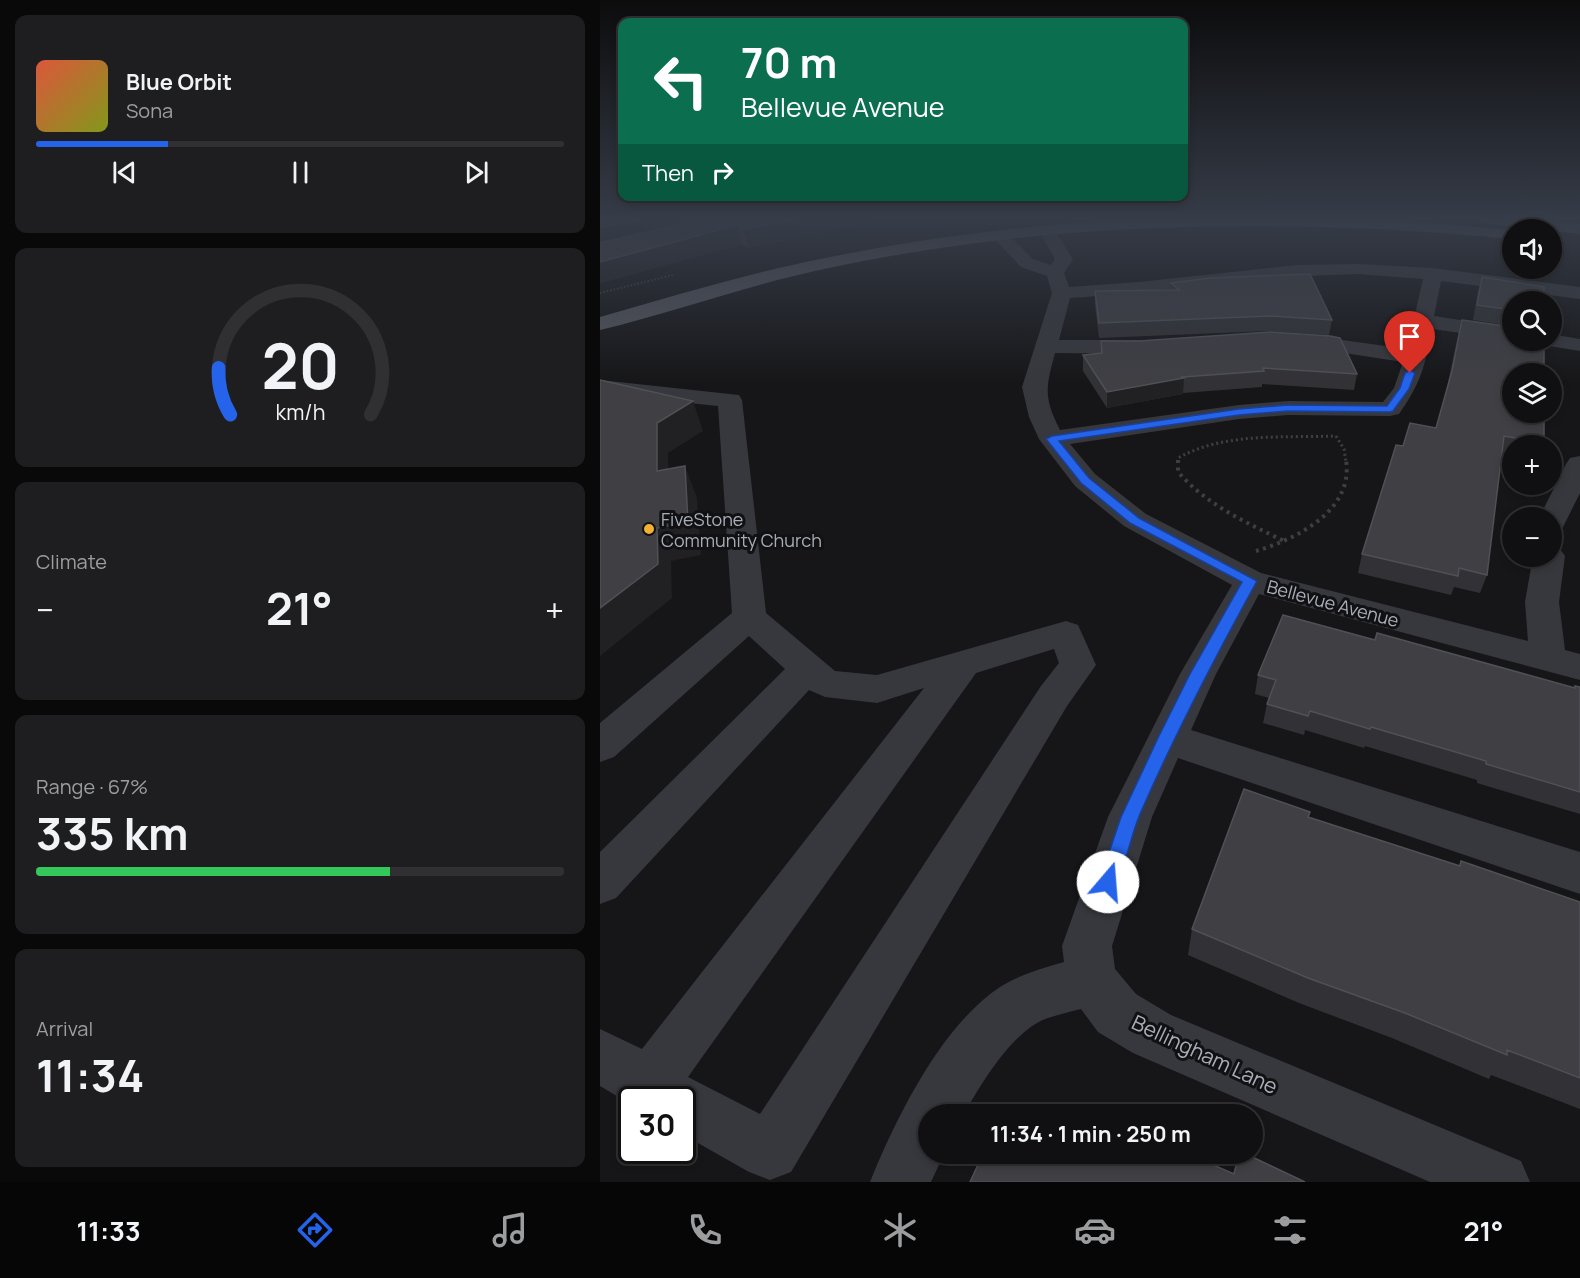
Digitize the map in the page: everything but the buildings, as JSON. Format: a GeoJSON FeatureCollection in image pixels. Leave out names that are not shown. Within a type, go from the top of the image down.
{"type":"FeatureCollection","features":[{"type":"Feature","properties":{"kind":"main road"},"geometry":{"type":"LineString","coordinates":[[600,324],[716,290],[782,274]]}},
{"type":"Feature","properties":{"kind":"street"},"geometry":{"type":"LineString","coordinates":[[1044,274],[1058,283],[1139,288],[1260,274]]}},
{"type":"Feature","properties":{"kind":"street","name":"Bellevue Avenue"},"geometry":{"type":"LineString","coordinates":[[1060,274],[1046,346],[1034,387],[1041,417],[1052,439],[1085,480],[1135,520],[1251,566],[1564,663]]}},
{"type":"Feature","properties":{"kind":"street"},"geometry":{"type":"LineString","coordinates":[[1052,439],[1239,412],[1288,408],[1390,409],[1405,389],[1416,357],[1433,274]]}},
{"type":"Feature","properties":{"kind":"street"},"geometry":{"type":"LineString","coordinates":[[1434,274],[1580,293]]}},
{"type":"Feature","properties":{"kind":"street"},"geometry":{"type":"LineString","coordinates":[[1423,321],[1502,333]]}},
{"type":"Feature","properties":{"kind":"street"},"geometry":{"type":"LineString","coordinates":[[1279,339],[1327,343],[1416,357]]}},
{"type":"Feature","properties":{"kind":"street"},"geometry":{"type":"LineString","coordinates":[[1562,342],[1580,345]]}},
{"type":"Feature","properties":{"kind":"street"},"geometry":{"type":"LineString","coordinates":[[1046,346],[1168,346]]}},
{"type":"Feature","properties":{"kind":"street"},"geometry":{"type":"LineString","coordinates":[[601,389],[730,400],[749,617],[825,683],[877,689],[1066,633],[1078,665],[1054,696],[770,1151],[696,1110]]}},
{"type":"Feature","properties":{"kind":"street"},"geometry":{"type":"LineString","coordinates":[[1559,507],[1580,464]]}},
{"type":"Feature","properties":{"kind":"street"},"geometry":{"type":"LineString","coordinates":[[938,1104],[996,1022],[1022,1003],[1091,980],[1087,946],[1130,817],[1166,738],[1251,566]]}},
{"type":"Feature","properties":{"kind":"street"},"geometry":{"type":"LineString","coordinates":[[1547,567],[1542,602],[1564,663]]}},
{"type":"Feature","properties":{"kind":"street"},"geometry":{"type":"LineString","coordinates":[[600,746],[749,617]]}},
{"type":"Feature","properties":{"kind":"street"},"geometry":{"type":"LineString","coordinates":[[677,1086],[963,663]]}},
{"type":"Feature","properties":{"kind":"street"},"geometry":{"type":"LineString","coordinates":[[600,883],[807,668]]}},
{"type":"Feature","properties":{"kind":"street"},"geometry":{"type":"LineString","coordinates":[[1166,738],[1580,873]]}},
{"type":"Feature","properties":{"kind":"street","name":"Bellingham Lane"},"geometry":{"type":"LineString","coordinates":[[1091,980],[1117,1013],[1152,1034],[1500,1182]]}},
{"type":"Feature","properties":{"kind":"street"},"geometry":{"type":"LineString","coordinates":[[600,1056],[652,1086]]}},
{"type":"Feature","properties":{"kind":"street"},"geometry":{"type":"LineString","coordinates":[[900,1182],[918,1145]]}},
{"type":"Feature","properties":{"kind":"path"},"geometry":{"type":"LineString","coordinates":[[1251,566],[1284,541],[1313,525],[1328,512],[1346,485],[1348,470],[1345,453],[1329,428]]}},
{"type":"Feature","properties":{"kind":"path"},"geometry":{"type":"LineString","coordinates":[[1284,541],[1246,523],[1211,501],[1178,472],[1178,458],[1206,445],[1336,436]]}},
{"type":"Feature","properties":{"kind":"place","name":"FiveStone Community Church"},"geometry":{"type":"Point","coordinates":[649,529]}},
{"type":"Feature","properties":{"kind":"route"},"geometry":{"type":"LineString","coordinates":[[1108,882],[1130,817],[1166,738],[1198,674],[1250,581],[1135,520],[1085,480],[1052,439],[1239,412],[1288,408],[1390,409],[1405,389],[1410,373]]}}]}
